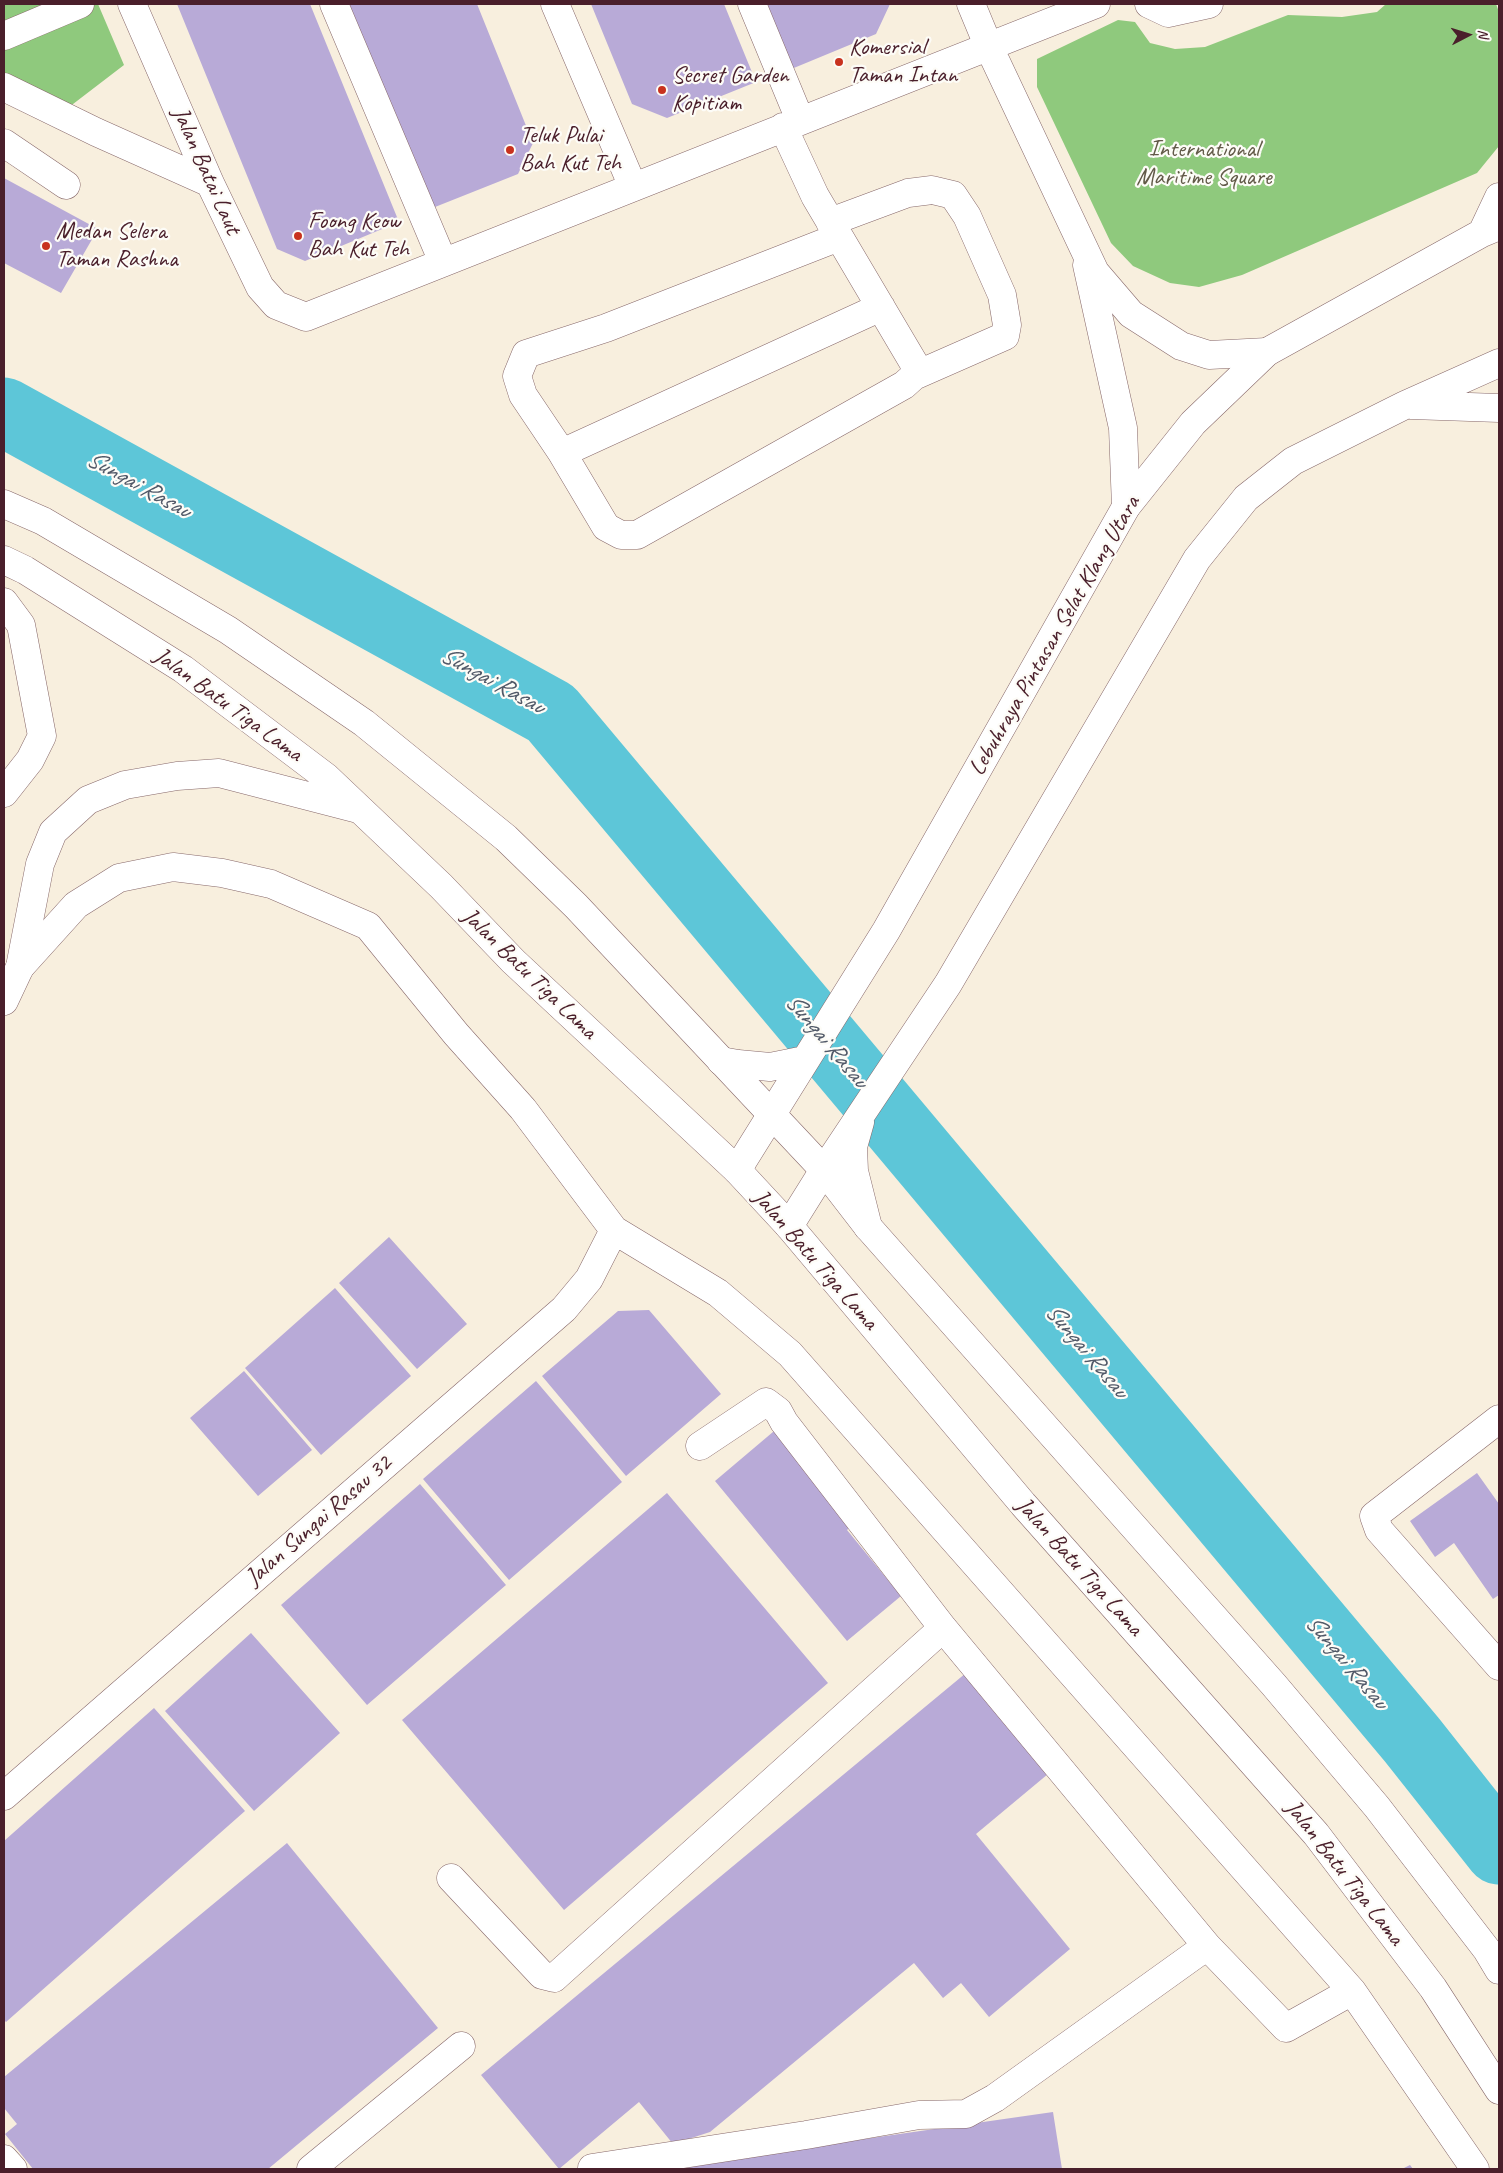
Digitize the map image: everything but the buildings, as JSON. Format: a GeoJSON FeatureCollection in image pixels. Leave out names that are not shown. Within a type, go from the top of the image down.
{"type":"FeatureCollection","features":[{"type":"Feature","properties":{"kind":"main road"},"geometry":{"type":"LineString","coordinates":[[4,36],[80,4]]}},
{"type":"Feature","properties":{"kind":"main road","name":"Jalan Batai Laut"},"geometry":{"type":"LineString","coordinates":[[132,4],[210,182],[260,287],[276,305],[306,317],[443,262]]}},
{"type":"Feature","properties":{"kind":"main road"},"geometry":{"type":"LineString","coordinates":[[334,4],[443,262],[988,45],[1096,4]]}},
{"type":"Feature","properties":{"kind":"main road"},"geometry":{"type":"LineString","coordinates":[[555,4],[633,187]]}},
{"type":"Feature","properties":{"kind":"main road"},"geometry":{"type":"LineString","coordinates":[[752,4],[815,196],[915,365],[914,376]]}},
{"type":"Feature","properties":{"kind":"main road"},"geometry":{"type":"LineString","coordinates":[[971,4],[988,45],[1083,247],[1096,272],[1131,314],[1181,346],[1209,355],[1266,352]]}},
{"type":"Feature","properties":{"kind":"main road"},"geometry":{"type":"LineString","coordinates":[[1149,4],[1168,13],[1209,4]]}},
{"type":"Feature","properties":{"kind":"main road"},"geometry":{"type":"LineString","coordinates":[[4,87],[96,132],[210,182]]}},
{"type":"Feature","properties":{"kind":"main road"},"geometry":{"type":"LineString","coordinates":[[4,143],[66,185]]}},
{"type":"Feature","properties":{"kind":"main road"},"geometry":{"type":"LineString","coordinates":[[932,190],[953,194],[967,216],[1002,295],[1007,325],[1005,336],[914,376],[904,385],[637,535],[621,536],[606,527],[562,453],[523,395],[517,376],[526,354],[606,328],[834,230],[908,193],[932,190]]}},
{"type":"Feature","properties":{"kind":"main road"},"geometry":{"type":"LineString","coordinates":[[1491,229],[1499,197]]}},
{"type":"Feature","properties":{"kind":"main road","name":"Lebuhraya Pintasan Selat Klang Utara"},"geometry":{"type":"LineString","coordinates":[[737,1170],[772,1113],[789,1069],[886,931],[1126,507],[1193,422],[1266,352],[1491,229]]}},
{"type":"Feature","properties":{"kind":"main road"},"geometry":{"type":"LineString","coordinates":[[1083,247],[1123,428],[1126,507]]}},
{"type":"Feature","properties":{"kind":"main road"},"geometry":{"type":"LineString","coordinates":[[562,453],[881,307]]}},
{"type":"Feature","properties":{"kind":"main road"},"geometry":{"type":"LineString","coordinates":[[789,1226],[824,1170],[849,1143],[862,1111],[948,984],[1197,560],[1246,498],[1293,461],[1405,405],[1499,363]]}},
{"type":"Feature","properties":{"kind":"main road"},"geometry":{"type":"LineString","coordinates":[[1405,405],[1499,408]]}},
{"type":"Feature","properties":{"kind":"main road"},"geometry":{"type":"LineString","coordinates":[[4,504],[43,521],[228,630],[364,724],[506,838],[576,906],[824,1170],[868,1228],[1280,1692],[1377,1807],[1487,1950],[1499,1970]]}},
{"type":"Feature","properties":{"kind":"main road","name":"Jalan Batu Tiga Lama"},"geometry":{"type":"LineString","coordinates":[[4,560],[25,570],[184,669],[326,777],[441,886],[513,961],[737,1170],[789,1226],[1023,1504],[1316,1834],[1433,1988],[1499,2090]]}},
{"type":"Feature","properties":{"kind":"main road"},"geometry":{"type":"LineString","coordinates":[[4,602],[21,625],[42,736],[30,760],[4,793]]}},
{"type":"Feature","properties":{"kind":"main road"},"geometry":{"type":"LineString","coordinates":[[4,1001],[20,967],[40,864],[54,832],[88,800],[125,785],[177,776],[220,773],[360,809]]}},
{"type":"Feature","properties":{"kind":"main road"},"geometry":{"type":"LineString","coordinates":[[20,967],[76,905],[119,878],[173,867],[222,873],[271,884],[368,926],[456,1034],[523,1109],[614,1230],[718,1293],[790,1354],[1352,1991],[1475,2169]]}},
{"type":"Feature","properties":{"kind":"main road"},"geometry":{"type":"LineString","coordinates":[[722,1061],[789,1069]]}},
{"type":"Feature","properties":{"kind":"main road"},"geometry":{"type":"LineString","coordinates":[[849,1143],[856,1187],[868,1228]]}},
{"type":"Feature","properties":{"kind":"main road","name":"Jalan Sungai Rasau 32"},"geometry":{"type":"LineString","coordinates":[[4,1796],[564,1309],[589,1279],[614,1230]]}},
{"type":"Feature","properties":{"kind":"main road"},"geometry":{"type":"LineString","coordinates":[[700,1446],[766,1402],[778,1410],[784,1422],[944,1628],[1207,1946],[1286,2028],[1352,1991]]}},
{"type":"Feature","properties":{"kind":"main road"},"geometry":{"type":"LineString","coordinates":[[1499,1419],[1374,1516],[1379,1530],[1499,1666]]}},
{"type":"Feature","properties":{"kind":"main road"},"geometry":{"type":"LineString","coordinates":[[451,1878],[542,1975],[554,1978],[944,1628]]}},
{"type":"Feature","properties":{"kind":"main road"},"geometry":{"type":"LineString","coordinates":[[592,2168],[806,2135],[919,2115],[966,2114],[995,2098],[1207,1946]]}},
{"type":"Feature","properties":{"kind":"main road"},"geometry":{"type":"LineString","coordinates":[[311,2169],[461,2046]]}},
{"type":"Feature","properties":{"kind":"main road"},"geometry":{"type":"LineString","coordinates":[[4,2159],[13,2169]]}},
{"type":"Feature","properties":{"kind":"green space"},"geometry":{"type":"Polygon","coordinates":[[[4,4],[98,4],[124,65],[60,114],[4,96],[4,4]]]}},
{"type":"Feature","properties":{"kind":"green space","name":"International Maritime Square"},"geometry":{"type":"Polygon","coordinates":[[[1386,4],[1496,4],[1499,12],[1499,146],[1477,173],[1242,275],[1199,287],[1170,283],[1133,266],[1111,243],[1037,87],[1037,59],[1118,20],[1135,22],[1150,43],[1175,49],[1205,47],[1288,15],[1342,17],[1377,12],[1386,4]]]}},
{"type":"Feature","properties":{"kind":"waterway","name":"Sungai Rasau"},"geometry":{"type":"LineString","coordinates":[[4,412],[551,713],[1412,1740],[1499,1850]]}},
{"type":"Feature","properties":{"kind":"place","name":"Komersial Taman Intan"},"geometry":{"type":"Point","coordinates":[839,62]}},
{"type":"Feature","properties":{"kind":"place","name":"Secret Garden Kopitiam"},"geometry":{"type":"Point","coordinates":[662,90]}},
{"type":"Feature","properties":{"kind":"place","name":"Teluk Pulai Bah Kut Teh"},"geometry":{"type":"Point","coordinates":[510,150]}},
{"type":"Feature","properties":{"kind":"place","name":"Foong Keow Bah Kut Teh"},"geometry":{"type":"Point","coordinates":[298,236]}},
{"type":"Feature","properties":{"kind":"place","name":"Medan Selera Taman Rashna"},"geometry":{"type":"Point","coordinates":[46,246]}}]}
